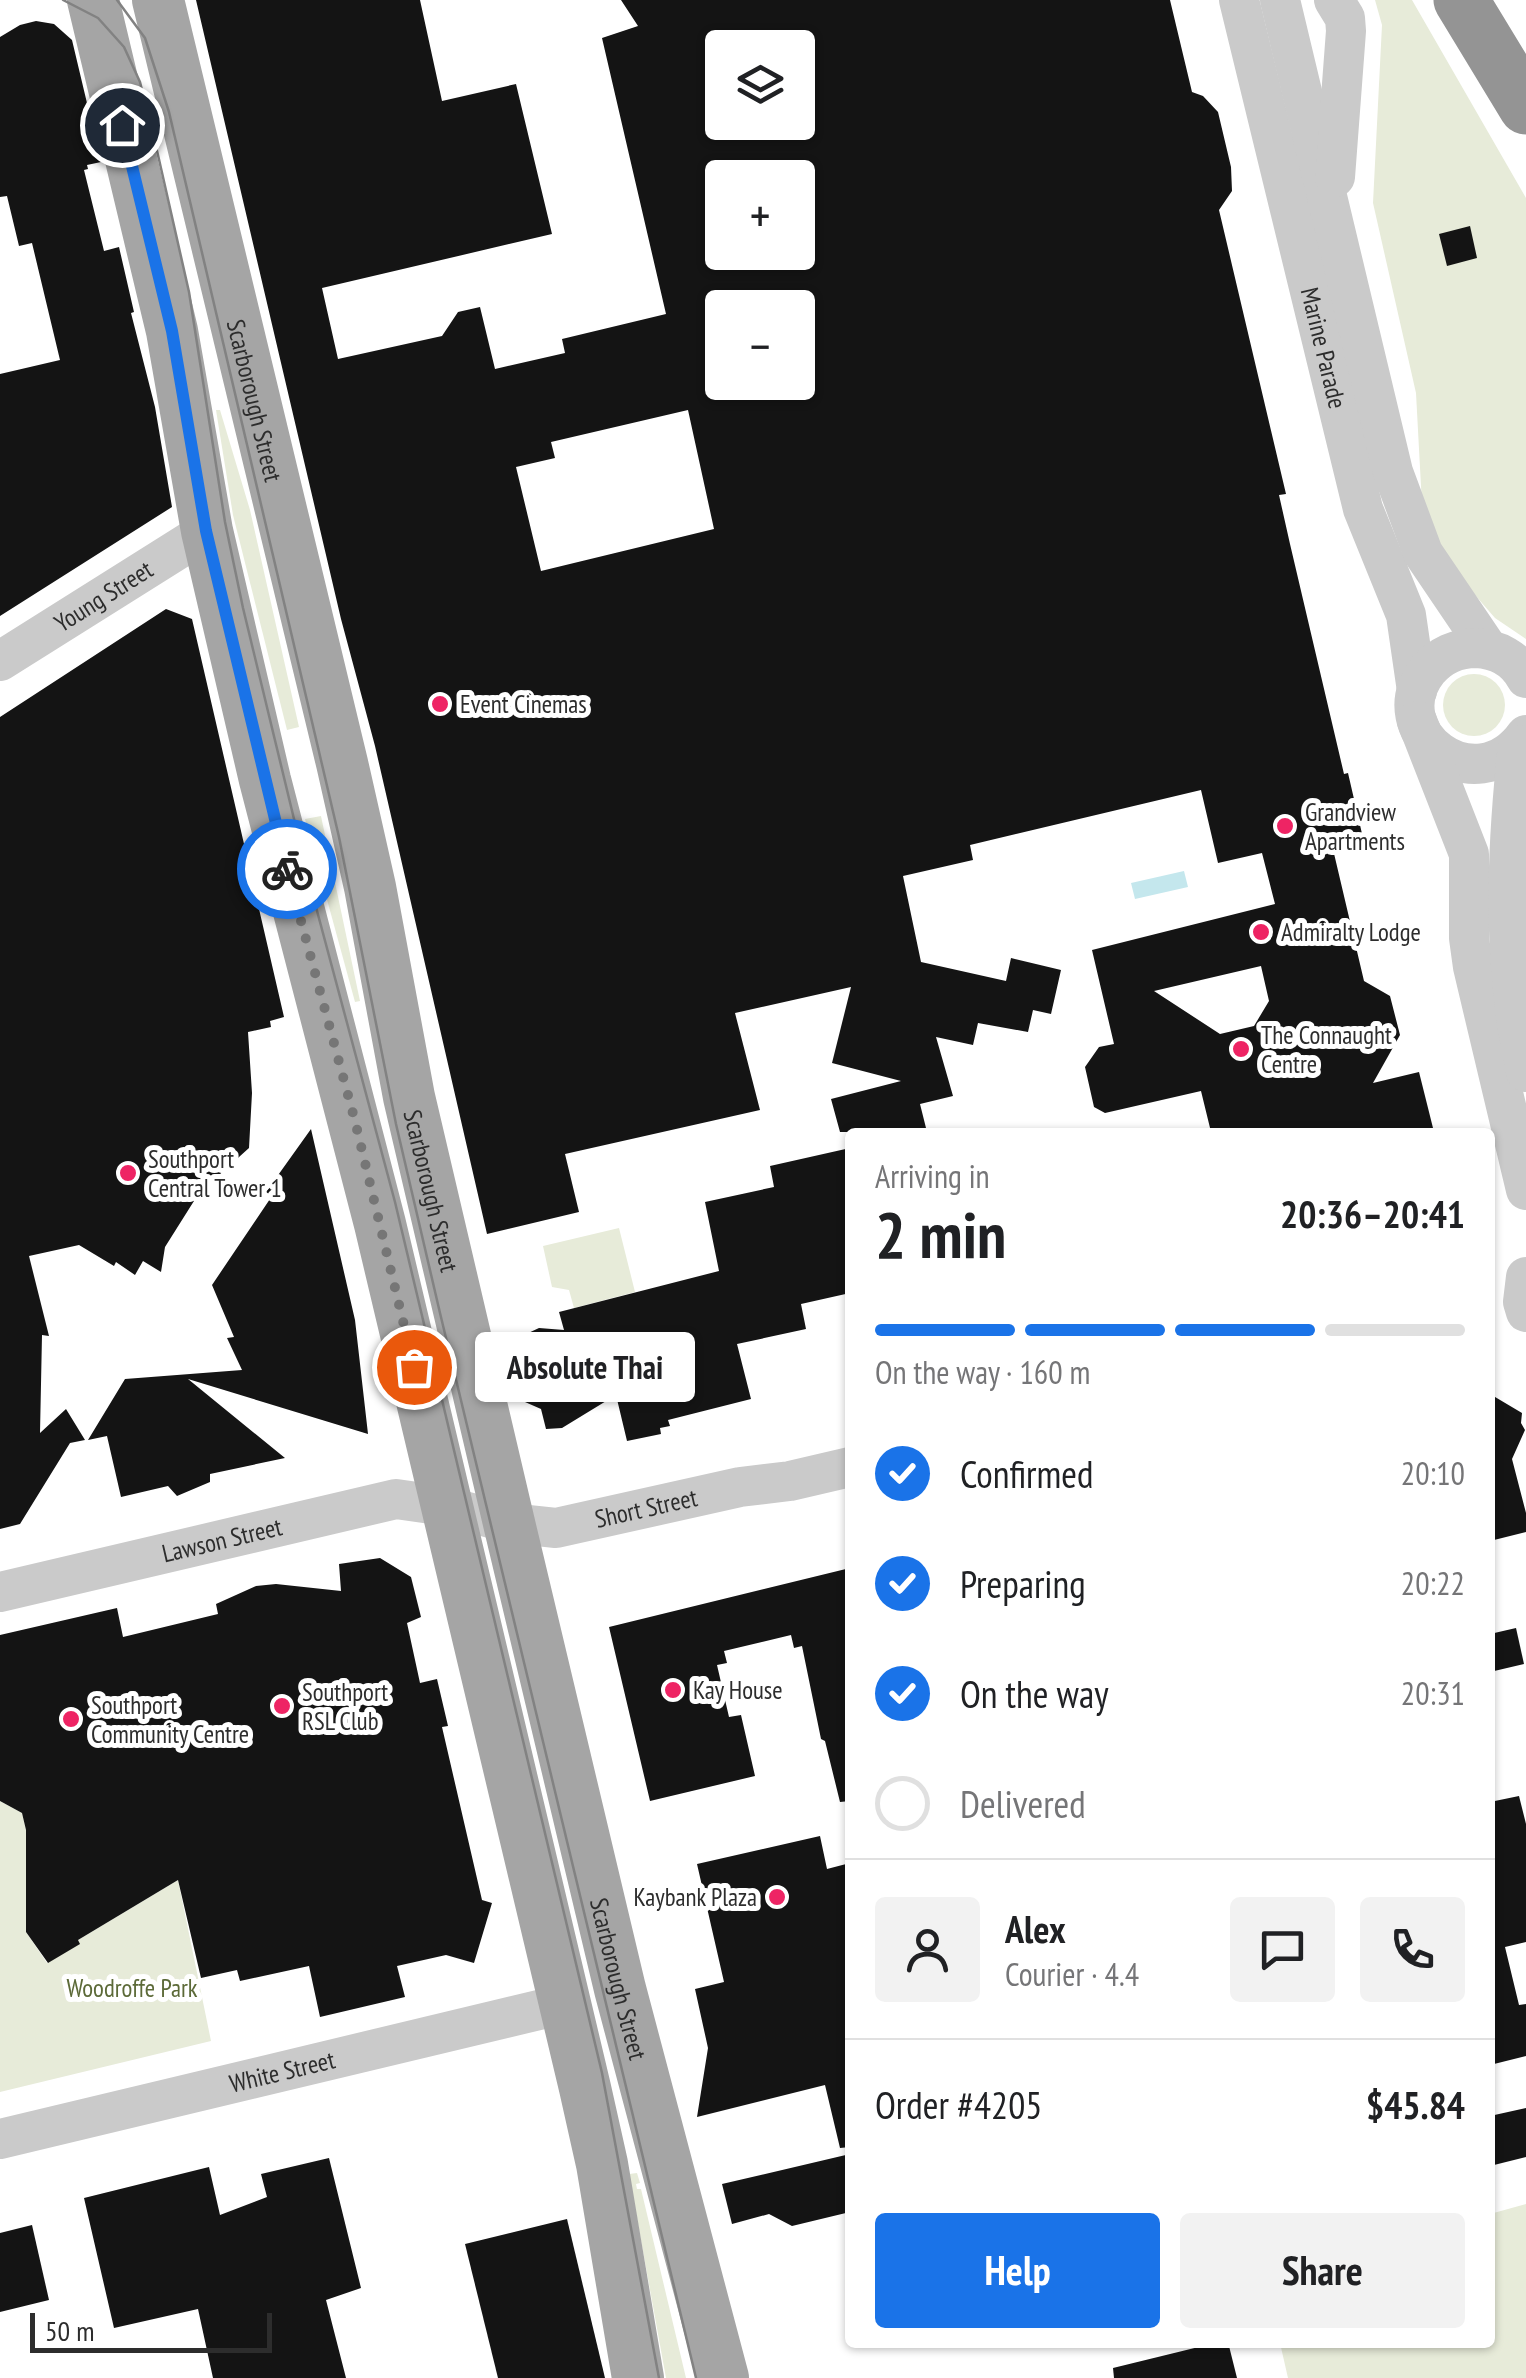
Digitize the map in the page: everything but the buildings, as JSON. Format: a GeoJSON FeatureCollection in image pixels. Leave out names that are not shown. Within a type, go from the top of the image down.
{"type":"FeatureCollection","features":[{"type":"Feature","properties":{"kind":"highway"},"geometry":{"type":"LineString","coordinates":[[1461,0],[1526,107]]}},
{"type":"Feature","properties":{"kind":"main road"},"geometry":{"type":"LineString","coordinates":[[93,0],[172,331],[206,531],[294,900],[368,1173],[602,2164],[638,2378]]}},
{"type":"Feature","properties":{"kind":"main road","name":"Scarborough Street"},"geometry":{"type":"LineString","coordinates":[[158,0],[342,762],[409,1096],[509,1523],[620,1989],[723,2378]]}},
{"type":"Feature","properties":{"kind":"street","name":"Marine Parade"},"geometry":{"type":"LineString","coordinates":[[1280,0],[1393,472],[1423,553],[1488,649]]}},
{"type":"Feature","properties":{"kind":"street"},"geometry":{"type":"LineString","coordinates":[[1332,216],[1346,31],[1340,5],[1334,0]]}},
{"type":"Feature","properties":{"kind":"street","name":"Marine Parade"},"geometry":{"type":"LineString","coordinates":[[1249,7],[1363,510],[1406,615],[1417,706],[1469,854],[1473,967],[1526,1190]]}},
{"type":"Feature","properties":{"kind":"street","name":"Young Street"},"geometry":{"type":"LineString","coordinates":[[0,661],[206,531]]}},
{"type":"Feature","properties":{"kind":"street"},"geometry":{"type":"LineString","coordinates":[[1522,740],[1504,757],[1488,764],[1469,765],[1452,760],[1436,751],[1424,737],[1417,706],[1424,674],[1452,652],[1488,649],[1501,654],[1525,674]]}},
{"type":"Feature","properties":{"kind":"street"},"geometry":{"type":"LineString","coordinates":[[1522,740],[1509,824],[1508,892],[1514,1010],[1526,1072]]}},
{"type":"Feature","properties":{"kind":"street"},"geometry":{"type":"LineString","coordinates":[[1508,892],[1526,846]]}},
{"type":"Feature","properties":{"kind":"street","name":"Short Street"},"geometry":{"type":"LineString","coordinates":[[446,1506],[536,1528],[566,1527],[740,1487],[845,1468]]}},
{"type":"Feature","properties":{"kind":"street","name":"Lawson Street"},"geometry":{"type":"LineString","coordinates":[[0,1592],[390,1500],[446,1506]]}},
{"type":"Feature","properties":{"kind":"street","name":"White Street"},"geometry":{"type":"LineString","coordinates":[[0,2139],[564,2004]]}},
{"type":"Feature","properties":{"kind":"green space"},"geometry":{"type":"Polygon","coordinates":[[[1375,0],[1412,0],[1526,198],[1526,639],[1495,618],[1449,565],[1422,505],[1416,393],[1373,203],[1382,25],[1375,0]]]}},
{"type":"Feature","properties":{"kind":"green space"},"geometry":{"type":"Polygon","coordinates":[[[216,410],[220,410],[250,510],[299,727],[287,730],[233,515],[216,410]]]}},
{"type":"Feature","properties":{"kind":"green space"},"geometry":{"type":"Polygon","coordinates":[[[1474,674],[1496,683],[1505,705],[1496,727],[1474,736],[1452,727],[1443,705],[1452,683],[1474,674]]]}},
{"type":"Feature","properties":{"kind":"green space"},"geometry":{"type":"Polygon","coordinates":[[[321,816],[360,1001],[355,1002],[305,819],[321,816]]]}},
{"type":"Feature","properties":{"kind":"green space"},"geometry":{"type":"Polygon","coordinates":[[[619,1228],[635,1292],[574,1308],[569,1290],[552,1287],[543,1246],[619,1228]]]}},
{"type":"Feature","properties":{"kind":"green space","name":"Woodroffe Park"},"geometry":{"type":"Polygon","coordinates":[[[0,1801],[22,1813],[26,1830],[26,1932],[47,1963],[178,1880],[211,2041],[0,2092],[0,1801]]]}},
{"type":"Feature","properties":{"kind":"green space"},"geometry":{"type":"Polygon","coordinates":[[[637,2173],[637,2189],[641,2189],[686,2378],[666,2378],[629,2174],[637,2173]]]}},
{"type":"Feature","properties":{"kind":"green space"},"geometry":{"type":"Polygon","coordinates":[[[1526,2204],[1526,2378],[1288,2378],[1281,2348],[1495,2348],[1495,2213],[1526,2204]]]}},
{"type":"Feature","properties":{"kind":"water"},"geometry":{"type":"Polygon","coordinates":[[[1184,871],[1188,887],[1135,899],[1131,883],[1184,871]]]}},
{"type":"Feature","properties":{"kind":"tram line"},"geometry":{"type":"LineString","coordinates":[[63,0],[98,18],[124,47],[140,82],[189,292],[225,522],[243,608],[309,881],[395,1202],[602,2073],[659,2378]]}},
{"type":"Feature","properties":{"kind":"tram line"},"geometry":{"type":"LineString","coordinates":[[117,0],[145,38],[169,112],[339,837],[396,1124],[696,2378]]}},
{"type":"Feature","properties":{"kind":"way so far"},"geometry":{"type":"LineString","coordinates":[[287,869],[355,1121],[414,1367]]}},
{"type":"Feature","properties":{"kind":"place","name":"Event Cinemas"},"geometry":{"type":"Point","coordinates":[440,704]}},
{"type":"Feature","properties":{"kind":"place","name":"Grandview Apartments"},"geometry":{"type":"Point","coordinates":[1285,826]}},
{"type":"Feature","properties":{"kind":"place","name":"Admiralty Lodge"},"geometry":{"type":"Point","coordinates":[1261,932]}},
{"type":"Feature","properties":{"kind":"place","name":"The Connaught Centre"},"geometry":{"type":"Point","coordinates":[1241,1049]}},
{"type":"Feature","properties":{"kind":"place","name":"Southport Central Tower 1"},"geometry":{"type":"Point","coordinates":[128,1173]}},
{"type":"Feature","properties":{"kind":"place","name":"Absolute Thai"},"geometry":{"type":"Point","coordinates":[414,1367]}},
{"type":"Feature","properties":{"kind":"place","name":"Kay House"},"geometry":{"type":"Point","coordinates":[673,1690]}},
{"type":"Feature","properties":{"kind":"place","name":"Southport RSL Club"},"geometry":{"type":"Point","coordinates":[282,1706]}},
{"type":"Feature","properties":{"kind":"place","name":"Southport Community Centre"},"geometry":{"type":"Point","coordinates":[71,1719]}},
{"type":"Feature","properties":{"kind":"place","name":"Kaybank Plaza"},"geometry":{"type":"Point","coordinates":[777,1897]}},
{"type":"Feature","properties":{"kind":"route"},"geometry":{"type":"LineString","coordinates":[[122,125],[172,331],[206,531],[287,869]]}}]}
